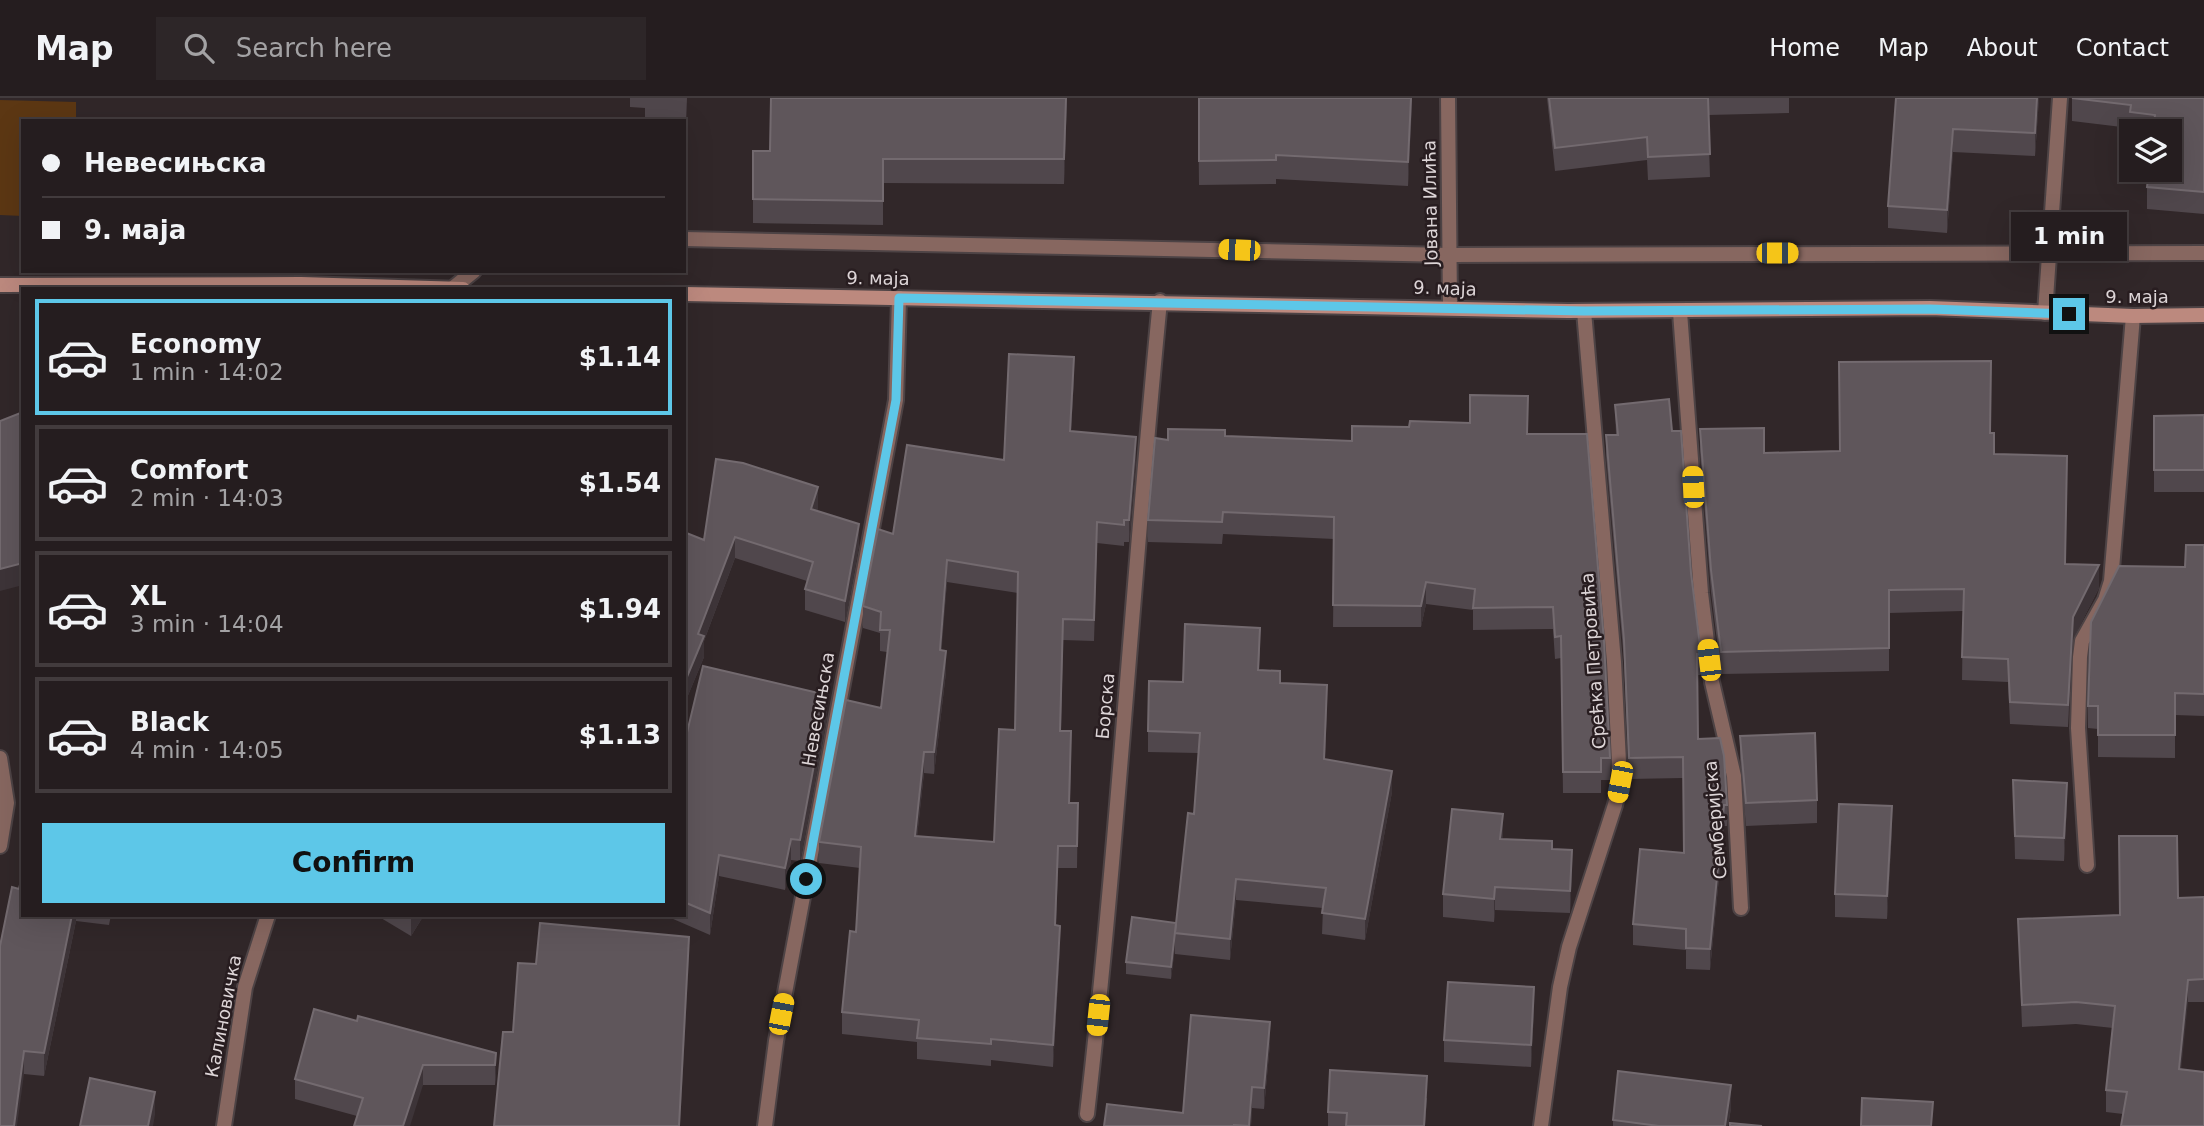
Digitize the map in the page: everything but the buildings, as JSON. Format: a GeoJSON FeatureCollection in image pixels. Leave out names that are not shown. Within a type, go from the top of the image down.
{"type":"FeatureCollection","features":[{"type":"Feature","properties":{"kind":"main road"},"geometry":{"type":"LineString","coordinates":[[0,285],[301,284],[415,287]]}},
{"type":"Feature","properties":{"kind":"main road","name":"9. маја"},"geometry":{"type":"LineString","coordinates":[[686,294],[1584,311],[1930,309],[2133,316],[2204,315]]}},
{"type":"Feature","properties":{"kind":"street","name":"Јована Илића"},"geometry":{"type":"LineString","coordinates":[[1448,98],[1450,307]]}},
{"type":"Feature","properties":{"kind":"street"},"geometry":{"type":"LineString","coordinates":[[2045,313],[2060,98]]}},
{"type":"Feature","properties":{"kind":"street"},"geometry":{"type":"LineString","coordinates":[[686,239],[1450,255],[2204,253]]}},
{"type":"Feature","properties":{"kind":"street"},"geometry":{"type":"LineString","coordinates":[[454,287],[472,273]]}},
{"type":"Feature","properties":{"kind":"street","name":"Невесињска"},"geometry":{"type":"LineString","coordinates":[[765,1126],[776,1041],[896,400],[899,298]]}},
{"type":"Feature","properties":{"kind":"street","name":"Борска"},"geometry":{"type":"LineString","coordinates":[[1087,1114],[1107,941],[1160,301]]}},
{"type":"Feature","properties":{"kind":"street","name":"Срећка Петровића"},"geometry":{"type":"LineString","coordinates":[[1541,1126],[1560,987],[1569,947],[1620,782],[1608,582],[1584,311]]}},
{"type":"Feature","properties":{"kind":"street","name":"Семберијска"},"geometry":{"type":"LineString","coordinates":[[1681,312],[1701,593],[1712,682],[1734,776],[1741,908]]}},
{"type":"Feature","properties":{"kind":"street"},"geometry":{"type":"LineString","coordinates":[[2087,865],[2078,740],[2080,657],[2082,641],[2105,600],[2111,581],[2133,316]]}},
{"type":"Feature","properties":{"kind":"street"},"geometry":{"type":"LineString","coordinates":[[0,758],[7,803],[0,846]]}},
{"type":"Feature","properties":{"kind":"street","name":"Калиновичка"},"geometry":{"type":"LineString","coordinates":[[224,1126],[244,987],[267,917]]}},
{"type":"Feature","properties":{"kind":"shaded area"},"geometry":{"type":"Polygon","coordinates":[[[0,100],[76,102],[76,119],[21,119],[21,216],[0,215],[0,100]]]}},
{"type":"Feature","properties":{"kind":"route"},"geometry":{"type":"LineString","coordinates":[[806,879],[896,400],[899,298],[1584,311],[1930,309],[2069,314]]}}]}
